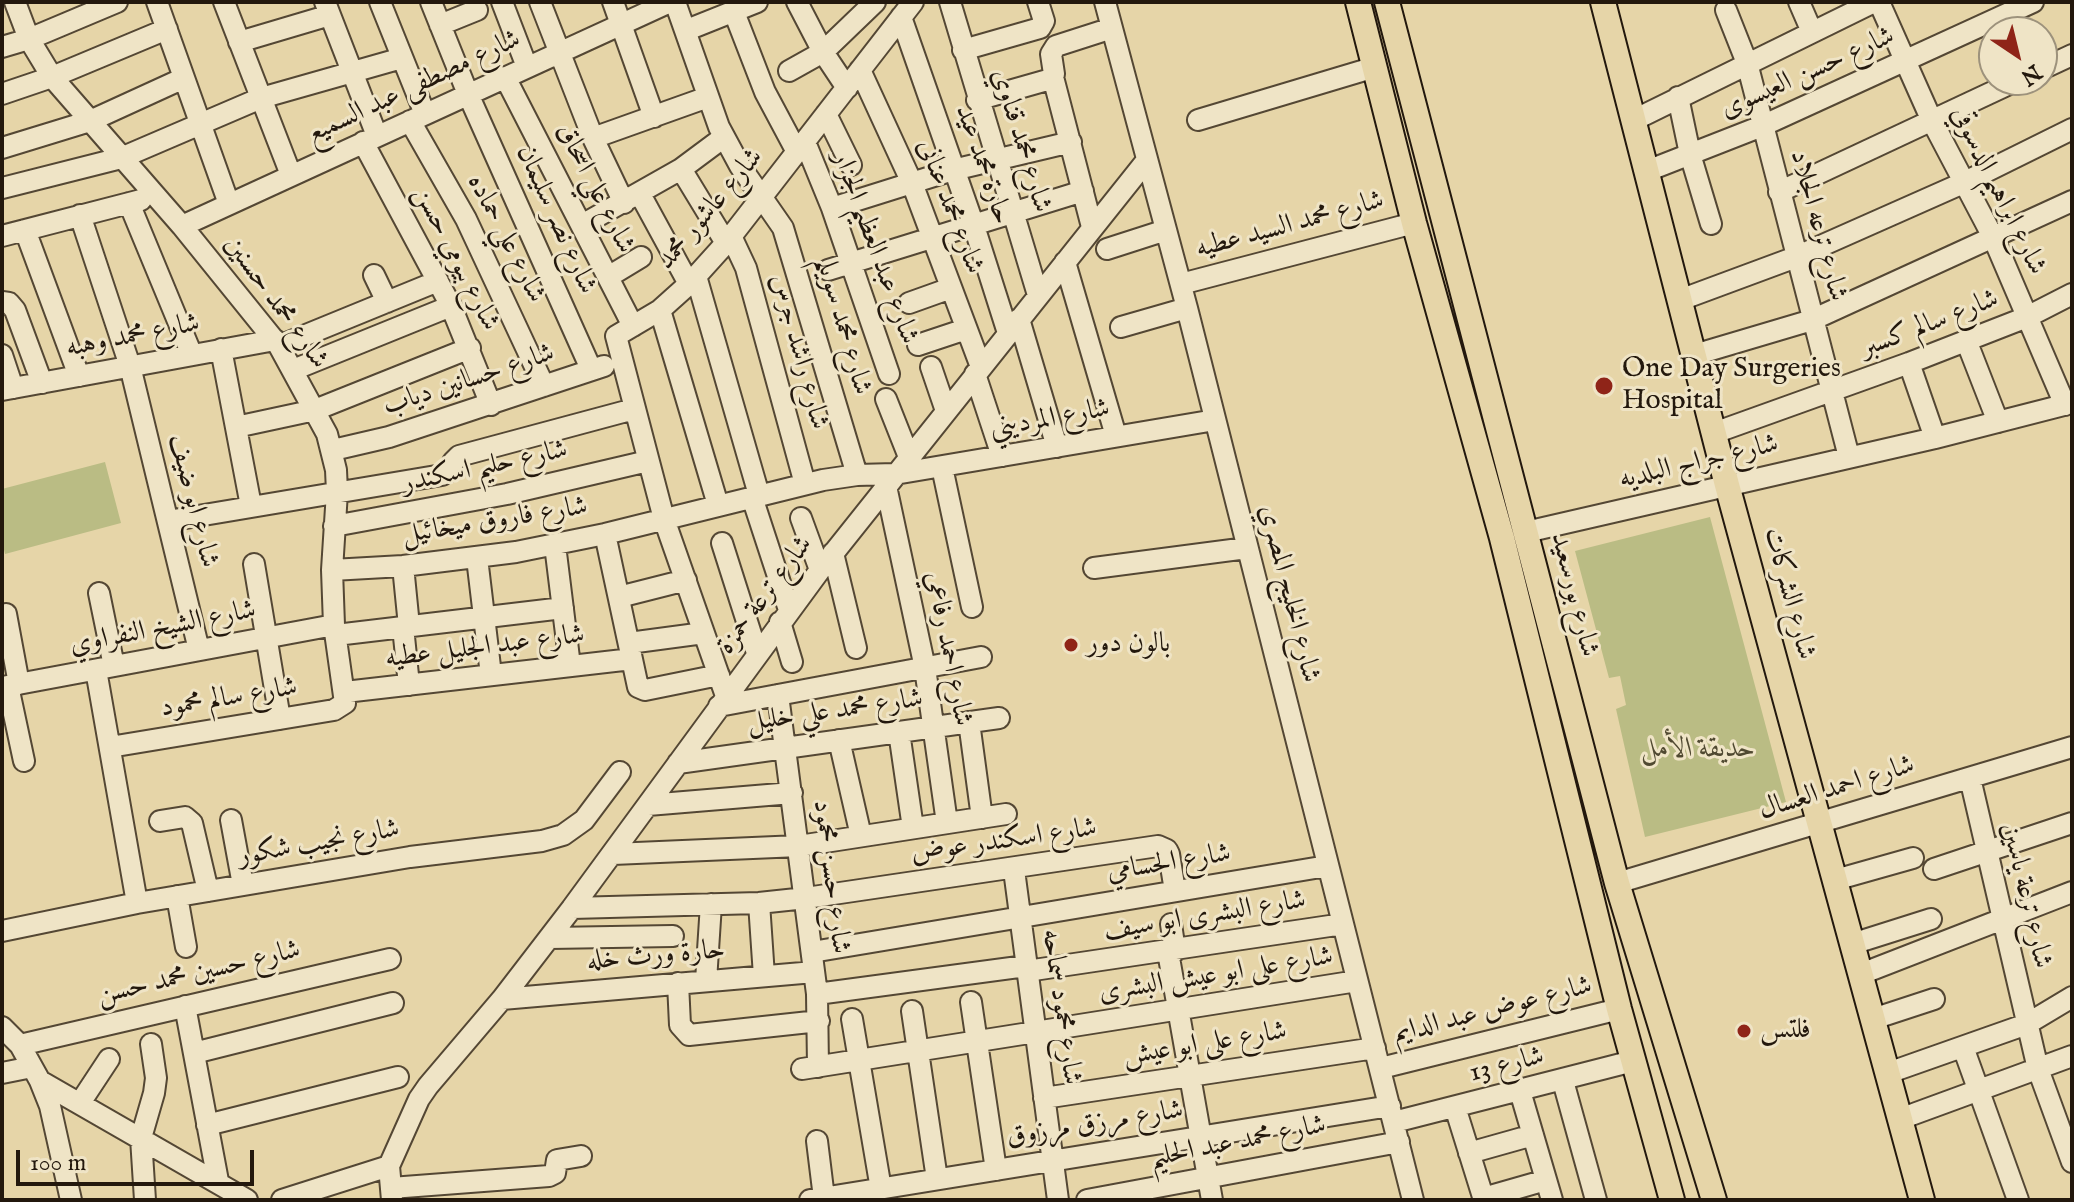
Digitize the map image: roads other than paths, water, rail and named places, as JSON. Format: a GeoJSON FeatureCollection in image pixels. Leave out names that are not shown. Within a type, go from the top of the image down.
{"type":"FeatureCollection","features":[{"type":"Feature","properties":{"kind":"main road","name":"شارع بورسعيد"},"geometry":{"type":"LineString","coordinates":[[1358,2],[1414,223],[1502,538],[1619,1009],[1673,1200]]}},
{"type":"Feature","properties":{"kind":"main road","name":"شارع بورسعيد"},"geometry":{"type":"LineString","coordinates":[[1387,2],[1617,883],[1713,1196]]}},
{"type":"Feature","properties":{"kind":"main road","name":"شارع الشركات"},"geometry":{"type":"LineString","coordinates":[[1603,2],[1727,485],[1922,1200]]}},
{"type":"Feature","properties":{"kind":"main road"},"geometry":{"type":"LineString","coordinates":[[1655,1144],[1677,1148],[1695,1136]]}},
{"type":"Feature","properties":{"kind":"main road"},"geometry":{"type":"LineString","coordinates":[[1673,1200],[1684,1186],[1694,1183],[1704,1185],[1713,1196]]}},
{"type":"Feature","properties":{"kind":"street"},"geometry":{"type":"LineString","coordinates":[[2,47],[29,39],[89,8],[117,2]]}},
{"type":"Feature","properties":{"kind":"street"},"geometry":{"type":"LineString","coordinates":[[157,2],[229,204]]}},
{"type":"Feature","properties":{"kind":"street"},"geometry":{"type":"LineString","coordinates":[[224,2],[291,175]]}},
{"type":"Feature","properties":{"kind":"street","name":"شارع علي حماده"},"geometry":{"type":"LineString","coordinates":[[380,2],[402,58],[418,117],[544,386]]}},
{"type":"Feature","properties":{"kind":"street","name":"شارع نصر سليمان"},"geometry":{"type":"LineString","coordinates":[[431,2],[468,94],[591,369]]}},
{"type":"Feature","properties":{"kind":"street"},"geometry":{"type":"LineString","coordinates":[[502,2],[527,67]]}},
{"type":"Feature","properties":{"kind":"street"},"geometry":{"type":"LineString","coordinates":[[540,2],[593,138],[632,199],[692,280],[756,496],[785,616],[792,662]]}},
{"type":"Feature","properties":{"kind":"street"},"geometry":{"type":"LineString","coordinates":[[613,2],[654,117]]}},
{"type":"Feature","properties":{"kind":"street","name":"شارع مصطفى عبد السميع"},"geometry":{"type":"LineString","coordinates":[[182,226],[672,2]]}},
{"type":"Feature","properties":{"kind":"street","name":"شارع محمد سويلم"},"geometry":{"type":"LineString","coordinates":[[672,2],[687,30],[724,137],[783,228],[857,475]]}},
{"type":"Feature","properties":{"kind":"street"},"geometry":{"type":"LineString","coordinates":[[797,2],[823,52],[847,88]]}},
{"type":"Feature","properties":{"kind":"street"},"geometry":{"type":"LineString","coordinates":[[789,71],[823,52],[875,2]]}},
{"type":"Feature","properties":{"kind":"street","name":"شارع محمد قناوي"},"geometry":{"type":"LineString","coordinates":[[950,2],[1038,295]]}},
{"type":"Feature","properties":{"kind":"street"},"geometry":{"type":"LineString","coordinates":[[963,50],[1040,28],[1044,21],[1038,2]]}},
{"type":"Feature","properties":{"kind":"street","name":"شارع الخليج المصري"},"geometry":{"type":"LineString","coordinates":[[1105,2],[1181,284],[1413,1200]]}},
{"type":"Feature","properties":{"kind":"street"},"geometry":{"type":"LineString","coordinates":[[1799,2],[1812,32]]}},
{"type":"Feature","properties":{"kind":"street","name":"شارع حسن العيسوى"},"geometry":{"type":"LineString","coordinates":[[1647,171],[1762,126],[2033,2]]}},
{"type":"Feature","properties":{"kind":"street"},"geometry":{"type":"LineString","coordinates":[[1634,120],[1871,3]]}},
{"type":"Feature","properties":{"kind":"street","name":"شارع ابراهيم الدسوقي"},"geometry":{"type":"LineString","coordinates":[[1871,3],[1993,237],[2068,404]]}},
{"type":"Feature","properties":{"kind":"street"},"geometry":{"type":"LineString","coordinates":[[687,30],[749,5]]}},
{"type":"Feature","properties":{"kind":"street","name":"شارع عبد العظيم الجزار"},"geometry":{"type":"LineString","coordinates":[[749,5],[765,92],[801,147],[832,208],[889,374]]}},
{"type":"Feature","properties":{"kind":"street"},"geometry":{"type":"LineString","coordinates":[[239,42],[328,8]]}},
{"type":"Feature","properties":{"kind":"street","name":"شارع بيومي حسن"},"geometry":{"type":"LineString","coordinates":[[328,8],[352,72],[370,139],[451,306],[491,405]]}},
{"type":"Feature","properties":{"kind":"street"},"geometry":{"type":"LineString","coordinates":[[440,25],[477,10]]}},
{"type":"Feature","properties":{"kind":"street","name":"شارع عاشور محمد"},"geometry":{"type":"LineString","coordinates":[[625,331],[660,310],[728,240],[907,10]]}},
{"type":"Feature","properties":{"kind":"street","name":"حارة محمد عيد"},"geometry":{"type":"LineString","coordinates":[[907,10],[953,170],[1057,447]]}},
{"type":"Feature","properties":{"kind":"street","name":"شارع ترعه الجلاد"},"geometry":{"type":"LineString","coordinates":[[1726,10],[1747,63],[1849,457]]}},
{"type":"Feature","properties":{"kind":"street","name":"شارع محمد حسنين"},"geometry":{"type":"LineString","coordinates":[[12,12],[52,77],[182,226],[277,343],[315,410],[333,450],[337,492],[332,570],[335,630],[345,692]]}},
{"type":"Feature","properties":{"kind":"street"},"geometry":{"type":"LineString","coordinates":[[1092,227],[1053,77],[1051,58],[1056,46],[1112,28]]}},
{"type":"Feature","properties":{"kind":"street"},"geometry":{"type":"LineString","coordinates":[[2,94],[52,77],[167,29]]}},
{"type":"Feature","properties":{"kind":"street"},"geometry":{"type":"LineString","coordinates":[[2,188],[121,158],[261,98],[402,58]]}},
{"type":"Feature","properties":{"kind":"street"},"geometry":{"type":"LineString","coordinates":[[1198,120],[1375,67]]}},
{"type":"Feature","properties":{"kind":"street","name":"شارع محمد عنانى"},"geometry":{"type":"LineString","coordinates":[[860,70],[912,183],[933,238],[966,329],[1002,456]]}},
{"type":"Feature","properties":{"kind":"street","name":"شارع علي اسحاق"},"geometry":{"type":"LineString","coordinates":[[505,77],[608,277],[625,331],[621,362],[664,519],[719,675],[723,701]]}},
{"type":"Feature","properties":{"kind":"street"},"geometry":{"type":"LineString","coordinates":[[977,100],[1053,77]]}},
{"type":"Feature","properties":{"kind":"street"},"geometry":{"type":"LineString","coordinates":[[2,148],[90,121],[184,78]]}},
{"type":"Feature","properties":{"kind":"street"},"geometry":{"type":"LineString","coordinates":[[1779,192],[1984,96]]}},
{"type":"Feature","properties":{"kind":"street"},"geometry":{"type":"LineString","coordinates":[[593,138],[708,97]]}},
{"type":"Feature","properties":{"kind":"street"},"geometry":{"type":"LineString","coordinates":[[1678,97],[1690,154],[1711,224]]}},
{"type":"Feature","properties":{"kind":"street"},"geometry":{"type":"LineString","coordinates":[[826,114],[851,165]]}},
{"type":"Feature","properties":{"kind":"street"},"geometry":{"type":"LineString","coordinates":[[1680,300],[1796,257],[1963,183],[2072,129]]}},
{"type":"Feature","properties":{"kind":"street"},"geometry":{"type":"LineString","coordinates":[[582,225],[681,169],[724,137]]}},
{"type":"Feature","properties":{"kind":"street"},"geometry":{"type":"LineString","coordinates":[[832,208],[953,170],[1071,142]]}},
{"type":"Feature","properties":{"kind":"street","name":"شارع ترعة حمزة"},"geometry":{"type":"LineString","coordinates":[[389,1166],[419,1099],[438,1072],[550,938],[833,553],[1147,160]]}},
{"type":"Feature","properties":{"kind":"street","name":"شارع راشد جرس"},"geometry":{"type":"LineString","coordinates":[[681,169],[746,268],[805,484]]}},
{"type":"Feature","properties":{"kind":"street"},"geometry":{"type":"LineString","coordinates":[[828,270],[1083,191]]}},
{"type":"Feature","properties":{"kind":"street"},"geometry":{"type":"LineString","coordinates":[[2,236],[155,196]]}},
{"type":"Feature","properties":{"kind":"street"},"geometry":{"type":"LineString","coordinates":[[1694,355],[1812,320],[2072,201]]}},
{"type":"Feature","properties":{"kind":"street"},"geometry":{"type":"LineString","coordinates":[[129,203],[192,355]]}},
{"type":"Feature","properties":{"kind":"street","name":"شارع ابو ضيف"},"geometry":{"type":"LineString","coordinates":[[80,215],[130,366],[199,650]]}},
{"type":"Feature","properties":{"kind":"street","name":"شارع محمد السيد عطيه"},"geometry":{"type":"LineString","coordinates":[[1181,284],[1414,223]]}},
{"type":"Feature","properties":{"kind":"street"},"geometry":{"type":"LineString","coordinates":[[25,230],[79,376]]}},
{"type":"Feature","properties":{"kind":"street"},"geometry":{"type":"LineString","coordinates":[[1107,249],[1166,230]]}},
{"type":"Feature","properties":{"kind":"street"},"geometry":{"type":"LineString","coordinates":[[608,277],[641,257]]}},
{"type":"Feature","properties":{"kind":"street"},"geometry":{"type":"LineString","coordinates":[[1065,262],[1116,436]]}},
{"type":"Feature","properties":{"kind":"street"},"geometry":{"type":"LineString","coordinates":[[374,275],[380,304],[391,331]]}},
{"type":"Feature","properties":{"kind":"street","name":"شارع محمد وهبه"},"geometry":{"type":"LineString","coordinates":[[8,389],[221,349],[277,343],[438,281]]}},
{"type":"Feature","properties":{"kind":"street"},"geometry":{"type":"LineString","coordinates":[[909,303],[951,288]]}},
{"type":"Feature","properties":{"kind":"street","name":"شارع سالم كسبر"},"geometry":{"type":"LineString","coordinates":[[1714,433],[1909,363],[2027,317],[2072,294]]}},
{"type":"Feature","properties":{"kind":"street"},"geometry":{"type":"LineString","coordinates":[[3,302],[9,303],[15,310],[42,383]]}},
{"type":"Feature","properties":{"kind":"street"},"geometry":{"type":"LineString","coordinates":[[293,370],[451,306]]}},
{"type":"Feature","properties":{"kind":"street"},"geometry":{"type":"LineString","coordinates":[[1121,327],[1187,308]]}},
{"type":"Feature","properties":{"kind":"street"},"geometry":{"type":"LineString","coordinates":[[660,310],[718,505]]}},
{"type":"Feature","properties":{"kind":"street"},"geometry":{"type":"LineString","coordinates":[[918,345],[966,329]]}},
{"type":"Feature","properties":{"kind":"street"},"geometry":{"type":"LineString","coordinates":[[1966,340],[1998,422]]}},
{"type":"Feature","properties":{"kind":"street"},"geometry":{"type":"LineString","coordinates":[[236,427],[315,410],[470,348]]}},
{"type":"Feature","properties":{"kind":"street"},"geometry":{"type":"LineString","coordinates":[[221,349],[251,506]]}},
{"type":"Feature","properties":{"kind":"street"},"geometry":{"type":"LineString","coordinates":[[2,355],[8,389]]}},
{"type":"Feature","properties":{"kind":"street","name":"شارع حسانين دياب"},"geometry":{"type":"LineString","coordinates":[[333,450],[389,437],[591,369],[621,362]]}},
{"type":"Feature","properties":{"kind":"street"},"geometry":{"type":"LineString","coordinates":[[1909,363],[1935,438]]}},
{"type":"Feature","properties":{"kind":"street"},"geometry":{"type":"LineString","coordinates":[[931,367],[946,411]]}},
{"type":"Feature","properties":{"kind":"street"},"geometry":{"type":"LineString","coordinates":[[886,399],[909,457]]}},
{"type":"Feature","properties":{"kind":"street","name":"شارع جراج البلديه"},"geometry":{"type":"LineString","coordinates":[[1526,532],[1935,438],[2068,404]]}},
{"type":"Feature","properties":{"kind":"street"},"geometry":{"type":"LineString","coordinates":[[168,521],[442,475],[451,470],[459,456],[634,409]]}},
{"type":"Feature","properties":{"kind":"street","name":"شارع المرديني"},"geometry":{"type":"LineString","coordinates":[[756,496],[857,475],[891,480],[942,467],[1215,420]]}},
{"type":"Feature","properties":{"kind":"street","name":"شارع حليم اسكندر"},"geometry":{"type":"LineString","coordinates":[[334,526],[493,497],[648,461]]}},
{"type":"Feature","properties":{"kind":"street"},"geometry":{"type":"LineString","coordinates":[[942,467],[972,607]]}},
{"type":"Feature","properties":{"kind":"street","name":"شارع احمد رفاعي"},"geometry":{"type":"LineString","coordinates":[[891,480],[925,668],[947,823]]}},
{"type":"Feature","properties":{"kind":"street","name":"شارع فاروق ميخائيل"},"geometry":{"type":"LineString","coordinates":[[332,570],[477,558],[555,545],[756,496]]}},
{"type":"Feature","properties":{"kind":"street"},"geometry":{"type":"LineString","coordinates":[[801,518],[820,570]]}},
{"type":"Feature","properties":{"kind":"street"},"geometry":{"type":"LineString","coordinates":[[605,534],[637,685],[642,689],[719,675]]}},
{"type":"Feature","properties":{"kind":"street"},"geometry":{"type":"LineString","coordinates":[[722,543],[757,653]]}},
{"type":"Feature","properties":{"kind":"street"},"geometry":{"type":"LineString","coordinates":[[555,545],[570,666]]}},
{"type":"Feature","properties":{"kind":"street"},"geometry":{"type":"LineString","coordinates":[[1094,568],[1247,548]]}},
{"type":"Feature","properties":{"kind":"street"},"geometry":{"type":"LineString","coordinates":[[833,553],[856,648]]}},
{"type":"Feature","properties":{"kind":"street"},"geometry":{"type":"LineString","coordinates":[[477,558],[491,675]]}},
{"type":"Feature","properties":{"kind":"street"},"geometry":{"type":"LineString","coordinates":[[254,564],[280,719]]}},
{"type":"Feature","properties":{"kind":"street"},"geometry":{"type":"LineString","coordinates":[[403,566],[409,685]]}},
{"type":"Feature","properties":{"kind":"street"},"geometry":{"type":"LineString","coordinates":[[619,597],[686,580]]}},
{"type":"Feature","properties":{"kind":"street"},"geometry":{"type":"LineString","coordinates":[[99,593],[110,747],[137,903]]}},
{"type":"Feature","properties":{"kind":"street","name":"شارع الشيخ النفراوي"},"geometry":{"type":"LineString","coordinates":[[10,686],[266,638],[563,608]]}},
{"type":"Feature","properties":{"kind":"street"},"geometry":{"type":"LineString","coordinates":[[6,614],[10,686],[24,761]]}},
{"type":"Feature","properties":{"kind":"street","name":"شارع عبد الجليل عطيه"},"geometry":{"type":"LineString","coordinates":[[345,692],[570,666],[704,633]]}},
{"type":"Feature","properties":{"kind":"street"},"geometry":{"type":"LineString","coordinates":[[723,701],[778,695],[981,657]]}},
{"type":"Feature","properties":{"kind":"street","name":"شارع سالم محمود"},"geometry":{"type":"LineString","coordinates":[[110,747],[334,710],[345,703],[345,692]]}},
{"type":"Feature","properties":{"kind":"street","name":"شارع حسن محمود"},"geometry":{"type":"LineString","coordinates":[[778,695],[817,994],[819,1021],[810,1068]]}},
{"type":"Feature","properties":{"kind":"street","name":"شارع محمد علي خليل"},"geometry":{"type":"LineString","coordinates":[[678,763],[999,718]]}},
{"type":"Feature","properties":{"kind":"street"},"geometry":{"type":"LineString","coordinates":[[969,722],[982,818]]}},
{"type":"Feature","properties":{"kind":"street"},"geometry":{"type":"LineString","coordinates":[[899,732],[913,828]]}},
{"type":"Feature","properties":{"kind":"street"},"geometry":{"type":"LineString","coordinates":[[839,740],[861,836]]}},
{"type":"Feature","properties":{"kind":"street","name":"شارع احمد العسال"},"geometry":{"type":"LineString","coordinates":[[1617,883],[2072,747]]}},
{"type":"Feature","properties":{"kind":"street","name":"شارع نجيب شكور"},"geometry":{"type":"LineString","coordinates":[[2,931],[137,903],[410,857],[542,841],[563,835],[584,820],[620,772]]}},
{"type":"Feature","properties":{"kind":"street","name":"شارع ترعة ياسين"},"geometry":{"type":"LineString","coordinates":[[1970,778],[2038,1069],[2067,1133],[2072,1162]]}},
{"type":"Feature","properties":{"kind":"street"},"geometry":{"type":"LineString","coordinates":[[648,805],[792,793]]}},
{"type":"Feature","properties":{"kind":"street"},"geometry":{"type":"LineString","coordinates":[[613,854],[799,846],[1006,814]]}},
{"type":"Feature","properties":{"kind":"street"},"geometry":{"type":"LineString","coordinates":[[160,821],[185,817],[192,823],[208,891]]}},
{"type":"Feature","properties":{"kind":"street"},"geometry":{"type":"LineString","coordinates":[[231,820],[243,885]]}},
{"type":"Feature","properties":{"kind":"street"},"geometry":{"type":"LineString","coordinates":[[1934,869],[2072,823]]}},
{"type":"Feature","properties":{"kind":"street","name":"شارع اسكندر عوض"},"geometry":{"type":"LineString","coordinates":[[572,908],[759,903],[1014,870],[1158,846],[1169,854],[1175,891]]}},
{"type":"Feature","properties":{"kind":"street"},"geometry":{"type":"LineString","coordinates":[[1835,880],[1913,858]]}},
{"type":"Feature","properties":{"kind":"street","name":"شارع الحسامي"},"geometry":{"type":"LineString","coordinates":[[813,962],[1020,917],[1327,866]]}},
{"type":"Feature","properties":{"kind":"street","name":"شارع محمود سماحه"},"geometry":{"type":"LineString","coordinates":[[1014,870],[1058,1200]]}},
{"type":"Feature","properties":{"kind":"street"},"geometry":{"type":"LineString","coordinates":[[177,896],[186,947]]}},
{"type":"Feature","properties":{"kind":"street"},"geometry":{"type":"LineString","coordinates":[[1861,974],[2001,919],[2070,898]]}},
{"type":"Feature","properties":{"kind":"street"},"geometry":{"type":"LineString","coordinates":[[759,903],[764,976]]}},
{"type":"Feature","properties":{"kind":"street"},"geometry":{"type":"LineString","coordinates":[[706,981],[711,904]]}},
{"type":"Feature","properties":{"kind":"street"},"geometry":{"type":"LineString","coordinates":[[1852,944],[1931,919]]}},
{"type":"Feature","properties":{"kind":"street"},"geometry":{"type":"LineString","coordinates":[[1171,924],[1178,1010],[1212,1200]]}},
{"type":"Feature","properties":{"kind":"street","name":"شارع البشرى ابو سيف"},"geometry":{"type":"LineString","coordinates":[[817,994],[1172,951],[1343,924]]}},
{"type":"Feature","properties":{"kind":"street"},"geometry":{"type":"LineString","coordinates":[[550,938],[673,936]]}},
{"type":"Feature","properties":{"kind":"street","name":"شارع حسين محمد حسن"},"geometry":{"type":"LineString","coordinates":[[20,1045],[390,959]]}},
{"type":"Feature","properties":{"kind":"street","name":"حارة ورث خله"},"geometry":{"type":"LineString","coordinates":[[502,999],[764,976],[813,962]]}},
{"type":"Feature","properties":{"kind":"street","name":"شارع على ابو عيش البشرى"},"geometry":{"type":"LineString","coordinates":[[810,1068],[1357,981]]}},
{"type":"Feature","properties":{"kind":"street"},"geometry":{"type":"LineString","coordinates":[[678,983],[680,1025],[689,1035],[819,1021]]}},
{"type":"Feature","properties":{"kind":"street"},"geometry":{"type":"LineString","coordinates":[[1888,1073],[2027,1024],[2072,997]]}},
{"type":"Feature","properties":{"kind":"street"},"geometry":{"type":"LineString","coordinates":[[1873,1019],[1934,999]]}},
{"type":"Feature","properties":{"kind":"street"},"geometry":{"type":"LineString","coordinates":[[971,1002],[996,1170]]}},
{"type":"Feature","properties":{"kind":"street"},"geometry":{"type":"LineString","coordinates":[[194,1053],[393,1003]]}},
{"type":"Feature","properties":{"kind":"street"},"geometry":{"type":"LineString","coordinates":[[185,1006],[218,1181]]}},
{"type":"Feature","properties":{"kind":"street","name":"شارع عوض عبد الدايم"},"geometry":{"type":"LineString","coordinates":[[1381,1068],[1619,1009]]}},
{"type":"Feature","properties":{"kind":"street"},"geometry":{"type":"LineString","coordinates":[[912,1011],[937,1179]]}},
{"type":"Feature","properties":{"kind":"street"},"geometry":{"type":"LineString","coordinates":[[852,1019],[881,1189]]}},
{"type":"Feature","properties":{"kind":"street"},"geometry":{"type":"LineString","coordinates":[[2,1027],[20,1045],[50,1106],[71,1200]]}},
{"type":"Feature","properties":{"kind":"street"},"geometry":{"type":"LineString","coordinates":[[145,1200],[141,1138],[156,1078],[151,1044]]}},
{"type":"Feature","properties":{"kind":"street"},"geometry":{"type":"LineString","coordinates":[[1963,1047],[2018,1200]]}},
{"type":"Feature","properties":{"kind":"street","name":"شارع على ابو عيش"},"geometry":{"type":"LineString","coordinates":[[1044,1098],[1375,1048]]}},
{"type":"Feature","properties":{"kind":"street"},"geometry":{"type":"LineString","coordinates":[[1900,1119],[2072,1056]]}},
{"type":"Feature","properties":{"kind":"street"},"geometry":{"type":"LineString","coordinates":[[80,1103],[109,1059]]}},
{"type":"Feature","properties":{"kind":"street","name":"شارع 13"},"geometry":{"type":"LineString","coordinates":[[1394,1123],[1633,1061]]}},
{"type":"Feature","properties":{"kind":"street"},"geometry":{"type":"LineString","coordinates":[[2,1073],[36,1074],[247,1200]]}},
{"type":"Feature","properties":{"kind":"street"},"geometry":{"type":"LineString","coordinates":[[207,1125],[398,1077]]}},
{"type":"Feature","properties":{"kind":"street"},"geometry":{"type":"LineString","coordinates":[[1563,1081],[1596,1200]]}},
{"type":"Feature","properties":{"kind":"street"},"geometry":{"type":"LineString","coordinates":[[1520,1091],[1552,1200]]}},
{"type":"Feature","properties":{"kind":"street"},"geometry":{"type":"LineString","coordinates":[[1455,1107],[1484,1199],[1546,1180]]}},
{"type":"Feature","properties":{"kind":"street","name":"شارع مرزق مرزوق"},"geometry":{"type":"LineString","coordinates":[[817,1199],[1201,1137],[1394,1123]]}},
{"type":"Feature","properties":{"kind":"street","name":"شارع محمد عبد الحليم"},"geometry":{"type":"LineString","coordinates":[[1087,1200],[1208,1177],[1394,1123]]}},
{"type":"Feature","properties":{"kind":"street"},"geometry":{"type":"LineString","coordinates":[[1469,1153],[1533,1135]]}},
{"type":"Feature","properties":{"kind":"street"},"geometry":{"type":"LineString","coordinates":[[817,1141],[817,1199]]}},
{"type":"Feature","properties":{"kind":"street"},"geometry":{"type":"LineString","coordinates":[[282,1200],[389,1166],[391,1194],[549,1176],[555,1173],[557,1160],[581,1156]]}},
{"type":"Feature","properties":{"kind":"place","name":"One Day Surgeries Hospital"},"geometry":{"type":"Point","coordinates":[1604,386]}},
{"type":"Feature","properties":{"kind":"place","name":"بالون دور"},"geometry":{"type":"Point","coordinates":[1071,645]}},
{"type":"Feature","properties":{"kind":"place","name":"فلتس"},"geometry":{"type":"Point","coordinates":[1744,1031]}},
{"type":"Feature","properties":{"kind":"park label","name":"حديقة الأمل"},"geometry":{"type":"Point","coordinates":[1698,750]}}]}
